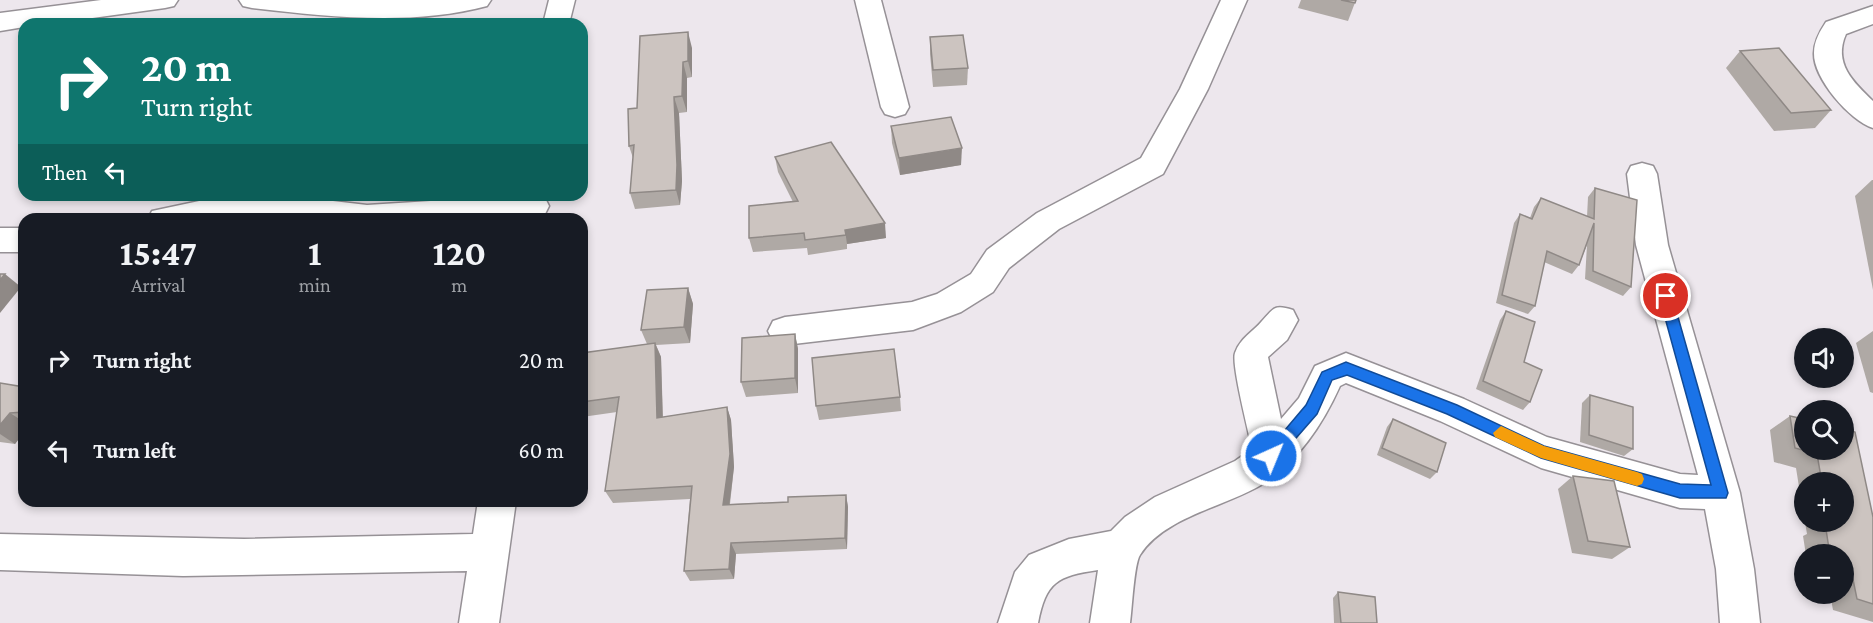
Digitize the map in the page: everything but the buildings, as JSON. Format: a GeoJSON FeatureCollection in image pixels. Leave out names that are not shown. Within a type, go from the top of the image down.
{"type":"FeatureCollection","features":[{"type":"Feature","properties":{"kind":"street"},"geometry":{"type":"LineString","coordinates":[[0,22],[53,7],[165,0]]}},
{"type":"Feature","properties":{"kind":"street"},"geometry":{"type":"LineString","coordinates":[[252,0],[329,9],[413,8],[478,0]]}},
{"type":"Feature","properties":{"kind":"street"},"geometry":{"type":"LineString","coordinates":[[558,18],[562,0]]}},
{"type":"Feature","properties":{"kind":"street"},"geometry":{"type":"LineString","coordinates":[[868,0],[895,107]]}},
{"type":"Feature","properties":{"kind":"street"},"geometry":{"type":"LineString","coordinates":[[785,331],[913,316],[949,303],[982,283],[998,260],[1048,220],[1118,186],[1152,166],[1194,89],[1234,0]]}},
{"type":"Feature","properties":{"kind":"street"},"geometry":{"type":"LineString","coordinates":[[1873,15],[1835,28],[1825,51],[1830,70],[1845,90],[1873,118]]}},
{"type":"Feature","properties":{"kind":"street"},"geometry":{"type":"LineString","coordinates":[[1642,174],[1652,245],[1720,493],[1735,569],[1740,623]]}},
{"type":"Feature","properties":{"kind":"street"},"geometry":{"type":"LineString","coordinates":[[423,213],[534,207]]}},
{"type":"Feature","properties":{"kind":"street"},"geometry":{"type":"LineString","coordinates":[[196,213],[218,209],[299,209],[338,213]]}},
{"type":"Feature","properties":{"kind":"street"},"geometry":{"type":"LineString","coordinates":[[0,240],[18,240]]}},
{"type":"Feature","properties":{"kind":"street"},"geometry":{"type":"LineString","coordinates":[[1271,456],[1251,355],[1255,346],[1276,332],[1281,321]]}},
{"type":"Feature","properties":{"kind":"street"},"geometry":{"type":"LineString","coordinates":[[1110,623],[1120,549],[1138,530],[1168,509],[1248,474],[1271,456],[1312,409],[1327,376],[1346,368],[1452,410],[1541,452],[1680,491],[1720,493]]}},
{"type":"Feature","properties":{"kind":"street"},"geometry":{"type":"LineString","coordinates":[[479,623],[496,507]]}},
{"type":"Feature","properties":{"kind":"street"},"geometry":{"type":"LineString","coordinates":[[1018,623],[1026,591],[1043,568],[1094,550],[1120,549]]}},
{"type":"Feature","properties":{"kind":"street"},"geometry":{"type":"LineString","coordinates":[[2,556],[310,558],[489,552]]}},
{"type":"Feature","properties":{"kind":"slow traffic"},"geometry":{"type":"LineString","coordinates":[[1501,433],[1541,452],[1637,479]]}},
{"type":"Feature","properties":{"kind":"route"},"geometry":{"type":"LineString","coordinates":[[1271,456],[1312,409],[1327,376],[1346,368],[1452,410],[1541,452],[1680,491],[1720,493],[1666,296]]}}]}
